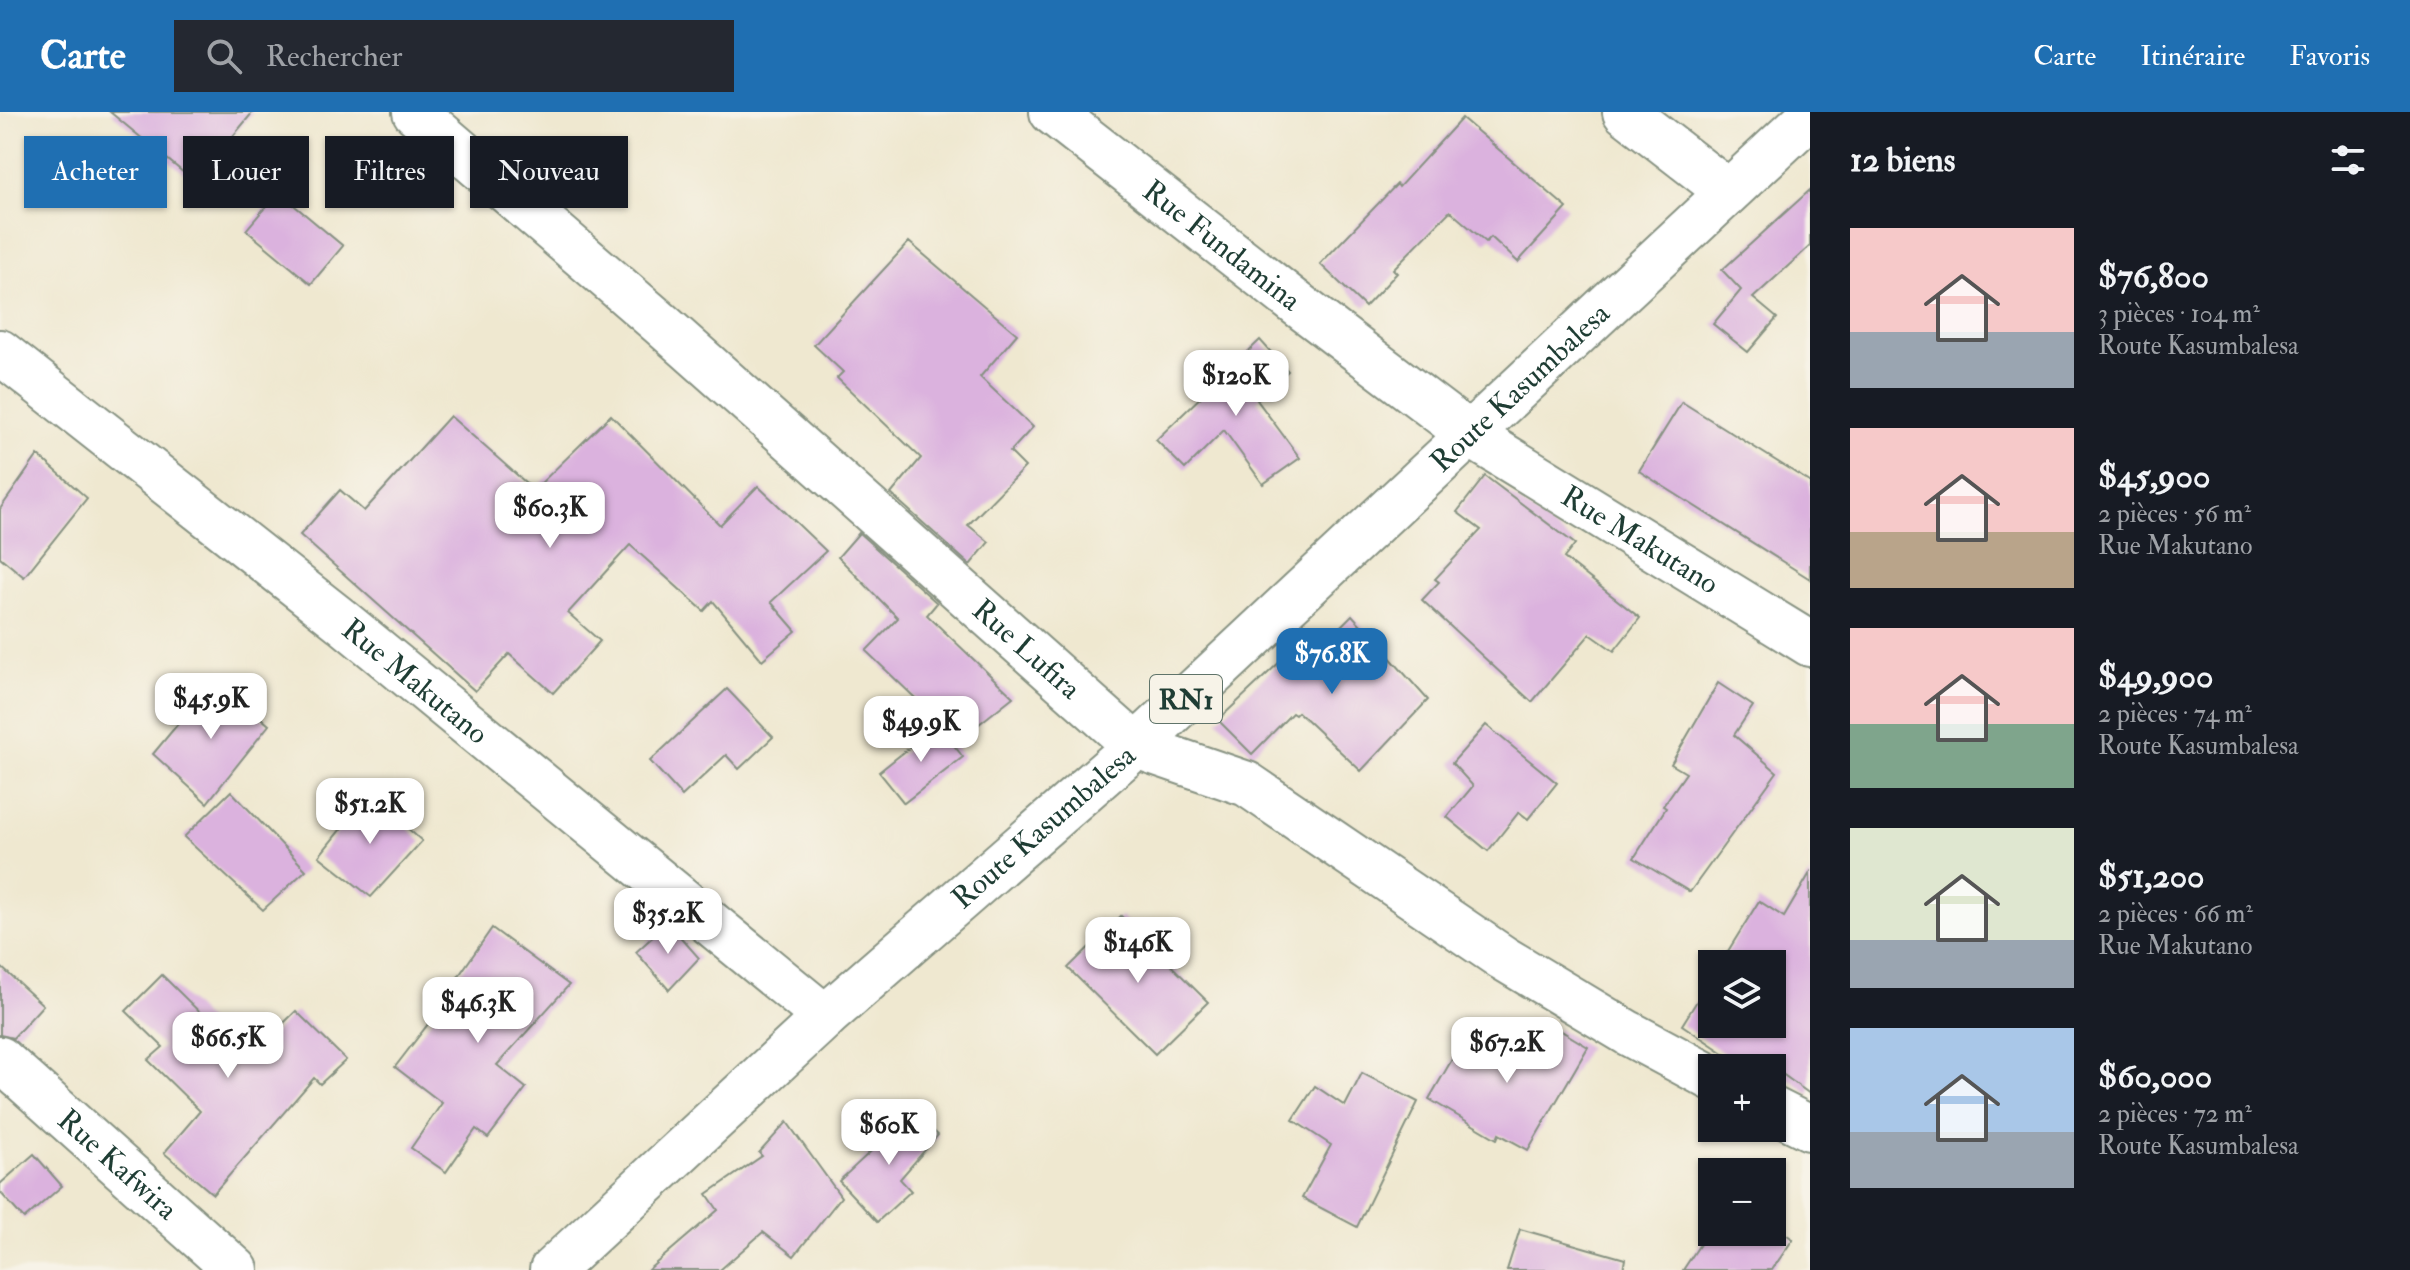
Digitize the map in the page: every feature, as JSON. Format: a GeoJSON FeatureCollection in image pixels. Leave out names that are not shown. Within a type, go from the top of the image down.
{"type":"FeatureCollection","features":[{"type":"Feature","properties":{"kind":"main road","name":"Rue Lufira"},"geometry":{"type":"LineString","coordinates":[[415,112],[660,323],[1136,746],[1247,784],[1503,958],[1628,1033],[1698,1070]]}},
{"type":"Feature","properties":{"kind":"main road","name":"Rue Fundamina"},"geometry":{"type":"LineString","coordinates":[[1052,112],[1470,435]]}},
{"type":"Feature","properties":{"kind":"main road"},"geometry":{"type":"LineString","coordinates":[[1625,112],[1727,191]]}},
{"type":"Feature","properties":{"kind":"main road","name":"Route Kasumbalesa"},"geometry":{"type":"LineString","coordinates":[[552,1270],[825,1017],[1136,746],[1727,191],[1806,127]]}},
{"type":"Feature","properties":{"kind":"main road","name":"Rue Makutano"},"geometry":{"type":"LineString","coordinates":[[0,352],[343,622],[825,1017]]}},
{"type":"Feature","properties":{"kind":"main road","name":"Rue Makutano"},"geometry":{"type":"LineString","coordinates":[[1470,435],[1810,644]]}},
{"type":"Feature","properties":{"kind":"main road","name":"Rue Kafwira"},"geometry":{"type":"LineString","coordinates":[[0,1059],[236,1270]]}},
{"type":"Feature","properties":{"kind":"main road"},"geometry":{"type":"LineString","coordinates":[[1786,1116],[1810,1128]]}},
{"type":"Feature","properties":{"kind":"building"},"geometry":{"type":"Polygon","coordinates":[[[110,112],[253,112],[233,136],[183,136],[183,172],[167,159],[167,136],[139,136],[110,112]]]}},
{"type":"Feature","properties":{"kind":"building"},"geometry":{"type":"Polygon","coordinates":[[[1462,118],[1567,208],[1518,262],[1491,237],[1486,242],[1450,211],[1393,269],[1397,273],[1365,307],[1320,264],[1397,184],[1399,187],[1462,118]]]}},
{"type":"Feature","properties":{"kind":"building"},"geometry":{"type":"Polygon","coordinates":[[[1810,190],[1810,246],[1753,298],[1777,318],[1748,352],[1713,324],[1741,290],[1722,270],[1810,190]]]}},
{"type":"Feature","properties":{"kind":"building"},"geometry":{"type":"Polygon","coordinates":[[[265,208],[297,208],[343,246],[311,284],[246,230],[265,208]]]}},
{"type":"Feature","properties":{"kind":"building"},"geometry":{"type":"Polygon","coordinates":[[[909,242],[1017,334],[980,377],[1033,427],[1010,452],[1025,467],[968,525],[989,542],[970,565],[891,494],[921,458],[837,378],[843,372],[814,345],[909,242]]]}},
{"type":"Feature","properties":{"kind":"building"},"geometry":{"type":"Polygon","coordinates":[[[1260,340],[1288,371],[1257,400],[1300,458],[1263,484],[1224,430],[1185,469],[1156,440],[1260,340]]]}},
{"type":"Feature","properties":{"kind":"building"},"geometry":{"type":"Polygon","coordinates":[[[1682,402],[1810,482],[1810,579],[1639,471],[1682,402]]]}},
{"type":"Feature","properties":{"kind":"building"},"geometry":{"type":"Polygon","coordinates":[[[611,415],[720,525],[758,486],[826,551],[771,602],[796,631],[762,660],[713,601],[704,611],[630,545],[568,613],[600,641],[553,693],[509,654],[475,691],[300,535],[340,490],[364,511],[450,416],[534,490],[611,415]]]}},
{"type":"Feature","properties":{"kind":"building"},"geometry":{"type":"Polygon","coordinates":[[[38,455],[87,498],[24,577],[0,557],[0,509],[38,455]]]}},
{"type":"Feature","properties":{"kind":"building"},"geometry":{"type":"Polygon","coordinates":[[[1485,476],[1575,544],[1564,558],[1640,618],[1614,651],[1590,634],[1532,702],[1422,600],[1439,582],[1435,579],[1481,530],[1457,512],[1485,476]]]}},
{"type":"Feature","properties":{"kind":"building"},"geometry":{"type":"Polygon","coordinates":[[[859,533],[937,603],[927,615],[1013,697],[959,740],[866,651],[898,618],[838,557],[859,533]]]}},
{"type":"Feature","properties":{"kind":"building"},"geometry":{"type":"Polygon","coordinates":[[[1352,615],[1428,700],[1361,771],[1298,712],[1295,715],[1292,713],[1252,754],[1218,720],[1299,644],[1311,656],[1352,615]]]}},
{"type":"Feature","properties":{"kind":"building"},"geometry":{"type":"Polygon","coordinates":[[[215,679],[269,725],[207,803],[153,754],[215,679]]]}},
{"type":"Feature","properties":{"kind":"building"},"geometry":{"type":"Polygon","coordinates":[[[1718,683],[1753,706],[1734,735],[1777,772],[1690,892],[1634,858],[1686,773],[1671,764],[1718,683]]]}},
{"type":"Feature","properties":{"kind":"building"},"geometry":{"type":"Polygon","coordinates":[[[727,689],[773,737],[739,769],[726,755],[682,796],[650,761],[727,689]]]}},
{"type":"Feature","properties":{"kind":"building"},"geometry":{"type":"Polygon","coordinates":[[[938,725],[963,757],[904,803],[879,772],[938,725]]]}},
{"type":"Feature","properties":{"kind":"building"},"geometry":{"type":"Polygon","coordinates":[[[1486,725],[1557,783],[1528,819],[1519,812],[1488,851],[1447,817],[1473,786],[1452,763],[1486,725]]]}},
{"type":"Feature","properties":{"kind":"building"},"geometry":{"type":"Polygon","coordinates":[[[231,791],[306,870],[263,910],[184,837],[231,791]]]}},
{"type":"Feature","properties":{"kind":"building"},"geometry":{"type":"Polygon","coordinates":[[[369,794],[422,841],[371,897],[319,856],[369,794]]]}},
{"type":"Feature","properties":{"kind":"building"},"geometry":{"type":"Polygon","coordinates":[[[1810,873],[1810,1094],[1786,1077],[1786,1054],[1725,1054],[1701,1038],[1786,1038],[1786,950],[1729,950],[1759,901],[1784,917],[1810,873]]]}},
{"type":"Feature","properties":{"kind":"building"},"geometry":{"type":"Polygon","coordinates":[[[1121,916],[1208,1002],[1155,1054],[1068,968],[1121,916]]]}},
{"type":"Feature","properties":{"kind":"building"},"geometry":{"type":"Polygon","coordinates":[[[668,923],[699,958],[669,990],[636,952],[668,923]]]}},
{"type":"Feature","properties":{"kind":"building"},"geometry":{"type":"Polygon","coordinates":[[[492,928],[569,985],[497,1065],[526,1088],[488,1138],[476,1129],[446,1172],[411,1148],[442,1103],[395,1067],[462,980],[458,977],[492,928]]]}},
{"type":"Feature","properties":{"kind":"building"},"geometry":{"type":"Polygon","coordinates":[[[0,966],[43,1005],[13,1038],[0,1035],[0,966]]]}},
{"type":"Feature","properties":{"kind":"building"},"geometry":{"type":"Polygon","coordinates":[[[162,975],[247,1059],[296,1011],[346,1060],[320,1084],[314,1078],[213,1194],[164,1153],[200,1111],[148,1060],[163,1047],[126,1011],[162,975]]]}},
{"type":"Feature","properties":{"kind":"building"},"geometry":{"type":"Polygon","coordinates":[[[1698,999],[1698,1036],[1682,1025],[1698,999]]]}},
{"type":"Feature","properties":{"kind":"building"},"geometry":{"type":"Polygon","coordinates":[[[1472,1025],[1538,1063],[1558,1029],[1588,1047],[1528,1150],[1499,1134],[1497,1139],[1429,1099],[1472,1025]]]}},
{"type":"Feature","properties":{"kind":"building"},"geometry":{"type":"Polygon","coordinates":[[[1362,1073],[1418,1102],[1357,1227],[1302,1198],[1331,1145],[1293,1120],[1315,1086],[1345,1106],[1362,1073]]]}},
{"type":"Feature","properties":{"kind":"building"},"geometry":{"type":"Polygon","coordinates":[[[913,1112],[938,1135],[900,1179],[911,1191],[877,1222],[839,1181],[913,1112]]]}},
{"type":"Feature","properties":{"kind":"building"},"geometry":{"type":"Polygon","coordinates":[[[787,1122],[841,1197],[794,1256],[763,1232],[720,1270],[648,1270],[718,1210],[707,1194],[762,1156],[759,1153],[787,1122]]]}},
{"type":"Feature","properties":{"kind":"building"},"geometry":{"type":"Polygon","coordinates":[[[34,1154],[62,1186],[24,1219],[0,1192],[0,1184],[34,1154]]]}},
{"type":"Feature","properties":{"kind":"building"},"geometry":{"type":"Polygon","coordinates":[[[1520,1229],[1625,1259],[1623,1270],[1507,1270],[1520,1229]]]}},
{"type":"Feature","properties":{"kind":"building"},"geometry":{"type":"Polygon","coordinates":[[[1786,1234],[1793,1239],[1772,1270],[1683,1270],[1699,1246],[1786,1246],[1786,1234]]]}}]}
